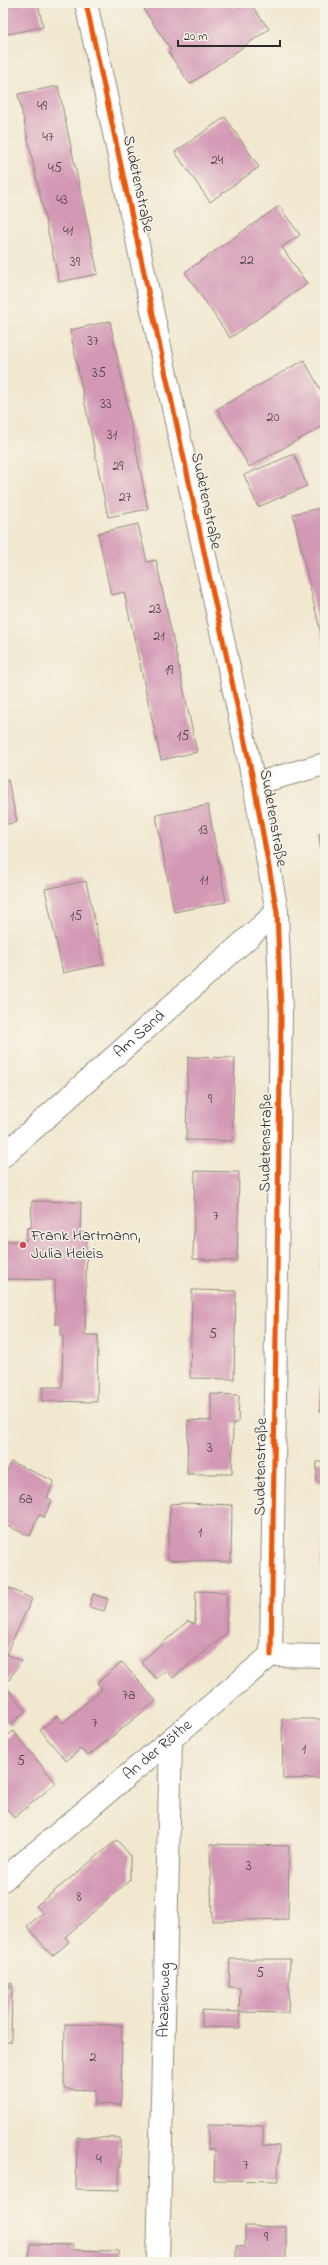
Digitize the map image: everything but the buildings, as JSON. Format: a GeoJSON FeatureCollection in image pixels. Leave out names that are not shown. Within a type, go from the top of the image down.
{"type":"FeatureCollection","features":[{"type":"Feature","properties":{"kind":"street","name":"Sudetenstraße"},"geometry":{"type":"LineString","coordinates":[[86,3],[254,784],[277,912],[282,1013],[271,1655]]}},
{"type":"Feature","properties":{"kind":"street"},"geometry":{"type":"LineString","coordinates":[[254,784],[325,764]]}},
{"type":"Feature","properties":{"kind":"street","name":"Am Sand"},"geometry":{"type":"LineString","coordinates":[[3,1156],[277,912]]}},
{"type":"Feature","properties":{"kind":"street"},"geometry":{"type":"LineString","coordinates":[[271,1655],[325,1656]]}},
{"type":"Feature","properties":{"kind":"street","name":"An der Röthe"},"geometry":{"type":"LineString","coordinates":[[3,1880],[271,1655]]}},
{"type":"Feature","properties":{"kind":"street","name":"Akazienweg"},"geometry":{"type":"LineString","coordinates":[[158,2262],[171,1739]]}},
{"type":"Feature","properties":{"kind":"cycle path"},"geometry":{"type":"LineString","coordinates":[[86,3],[254,784],[277,912],[281,1013],[271,1655]]}},
{"type":"Feature","properties":{"kind":"place","name":"Frank Hartmann, Julia Heieis"},"geometry":{"type":"Point","coordinates":[23,1245]}}]}
